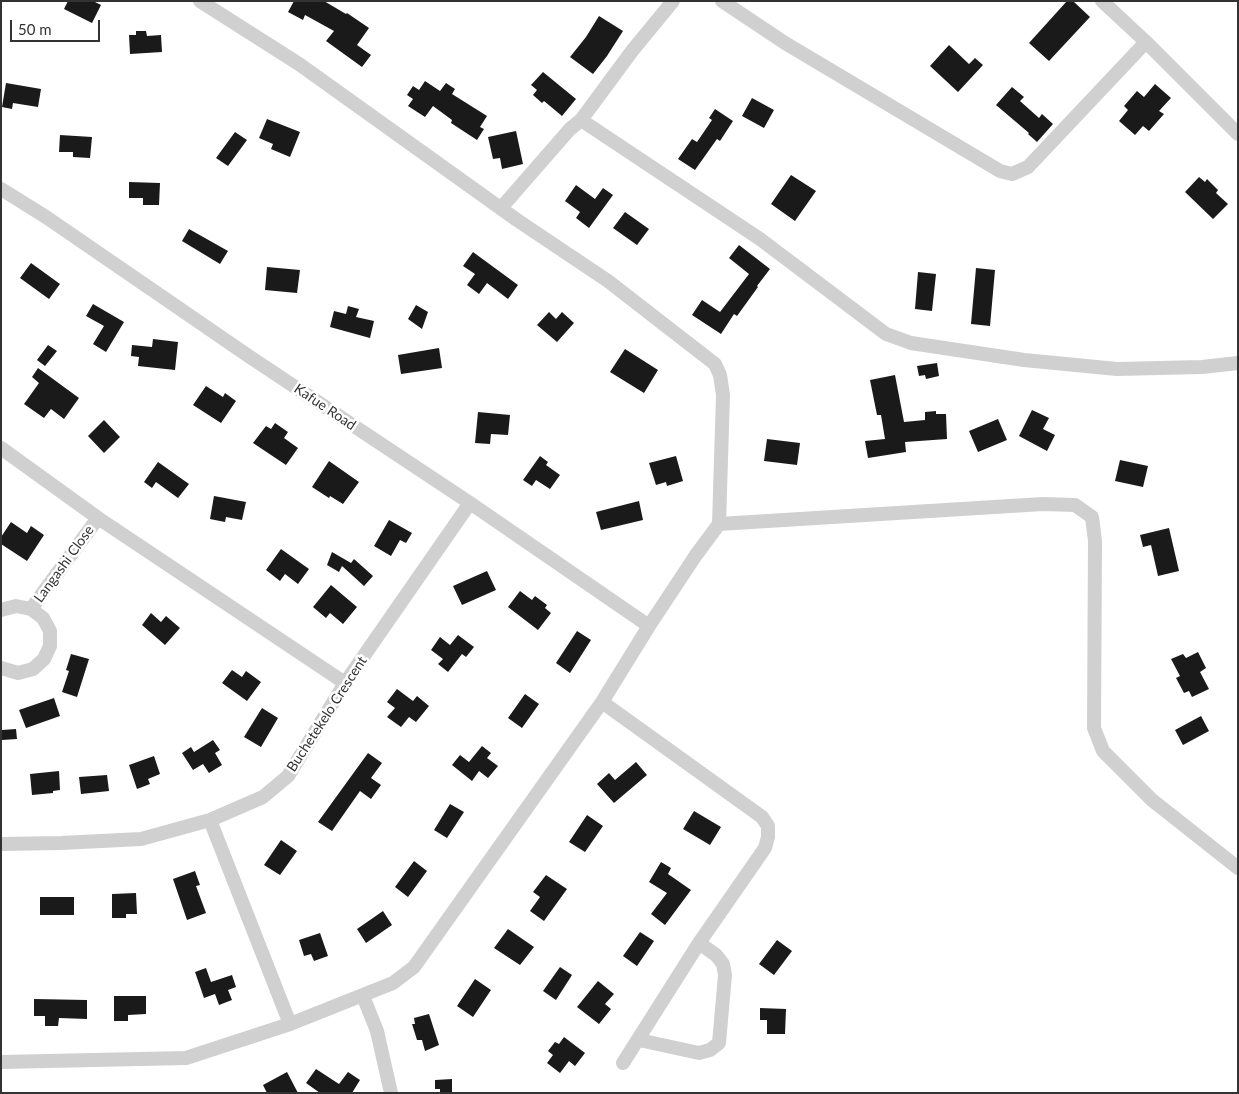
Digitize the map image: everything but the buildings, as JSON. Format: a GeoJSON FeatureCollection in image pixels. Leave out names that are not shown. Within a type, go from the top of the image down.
{"type":"FeatureCollection","features":[{"type":"Feature","properties":{"kind":"street"},"geometry":{"type":"LineString","coordinates":[[1,1062],[186,1058],[290,1024],[393,983],[414,967],[602,702],[649,626],[719,524],[722,395],[720,375],[714,364],[608,281],[501,208],[299,64],[200,1]]}},
{"type":"Feature","properties":{"kind":"street"},"geometry":{"type":"LineString","coordinates":[[501,208],[581,120],[632,51],[673,1]]}},
{"type":"Feature","properties":{"kind":"street"},"geometry":{"type":"LineString","coordinates":[[722,1],[785,43],[1000,170],[1012,174],[1028,167],[1146,42]]}},
{"type":"Feature","properties":{"kind":"street"},"geometry":{"type":"LineString","coordinates":[[1102,1],[1238,134]]}},
{"type":"Feature","properties":{"kind":"street"},"geometry":{"type":"LineString","coordinates":[[581,120],[760,238],[886,334],[911,344],[1024,360],[1117,369],[1202,367],[1238,362]]}},
{"type":"Feature","properties":{"kind":"street","name":"Kafue Road"},"geometry":{"type":"LineString","coordinates":[[1,189],[46,217],[649,626]]}},
{"type":"Feature","properties":{"kind":"street"},"geometry":{"type":"LineString","coordinates":[[1,448],[98,518],[344,683]]}},
{"type":"Feature","properties":{"kind":"street","name":"Buchetekelo Crescent"},"geometry":{"type":"LineString","coordinates":[[1,844],[141,839],[210,820],[263,798],[288,776],[344,683],[470,503]]}},
{"type":"Feature","properties":{"kind":"street"},"geometry":{"type":"LineString","coordinates":[[719,524],[1043,504],[1075,505],[1092,517],[1095,541],[1094,728],[1103,751],[1152,800],[1238,868]]}},
{"type":"Feature","properties":{"kind":"street","name":"Langashi Close"},"geometry":{"type":"LineString","coordinates":[[31,609],[98,518]]}},
{"type":"Feature","properties":{"kind":"street","name":"Langashi Close"},"geometry":{"type":"LineString","coordinates":[[1,610],[16,606],[31,609],[43,618],[50,631],[50,646],[44,659],[33,669],[18,673],[1,668]]}},
{"type":"Feature","properties":{"kind":"street"},"geometry":{"type":"LineString","coordinates":[[602,702],[762,817],[768,826],[765,848],[699,944],[623,1063]]}},
{"type":"Feature","properties":{"kind":"street"},"geometry":{"type":"LineString","coordinates":[[210,820],[290,1024]]}},
{"type":"Feature","properties":{"kind":"street"},"geometry":{"type":"LineString","coordinates":[[639,1040],[699,1053],[710,1050],[719,1043],[725,975],[723,964],[716,955],[699,944]]}},
{"type":"Feature","properties":{"kind":"street"},"geometry":{"type":"LineString","coordinates":[[363,996],[377,1031],[391,1093]]}}]}
